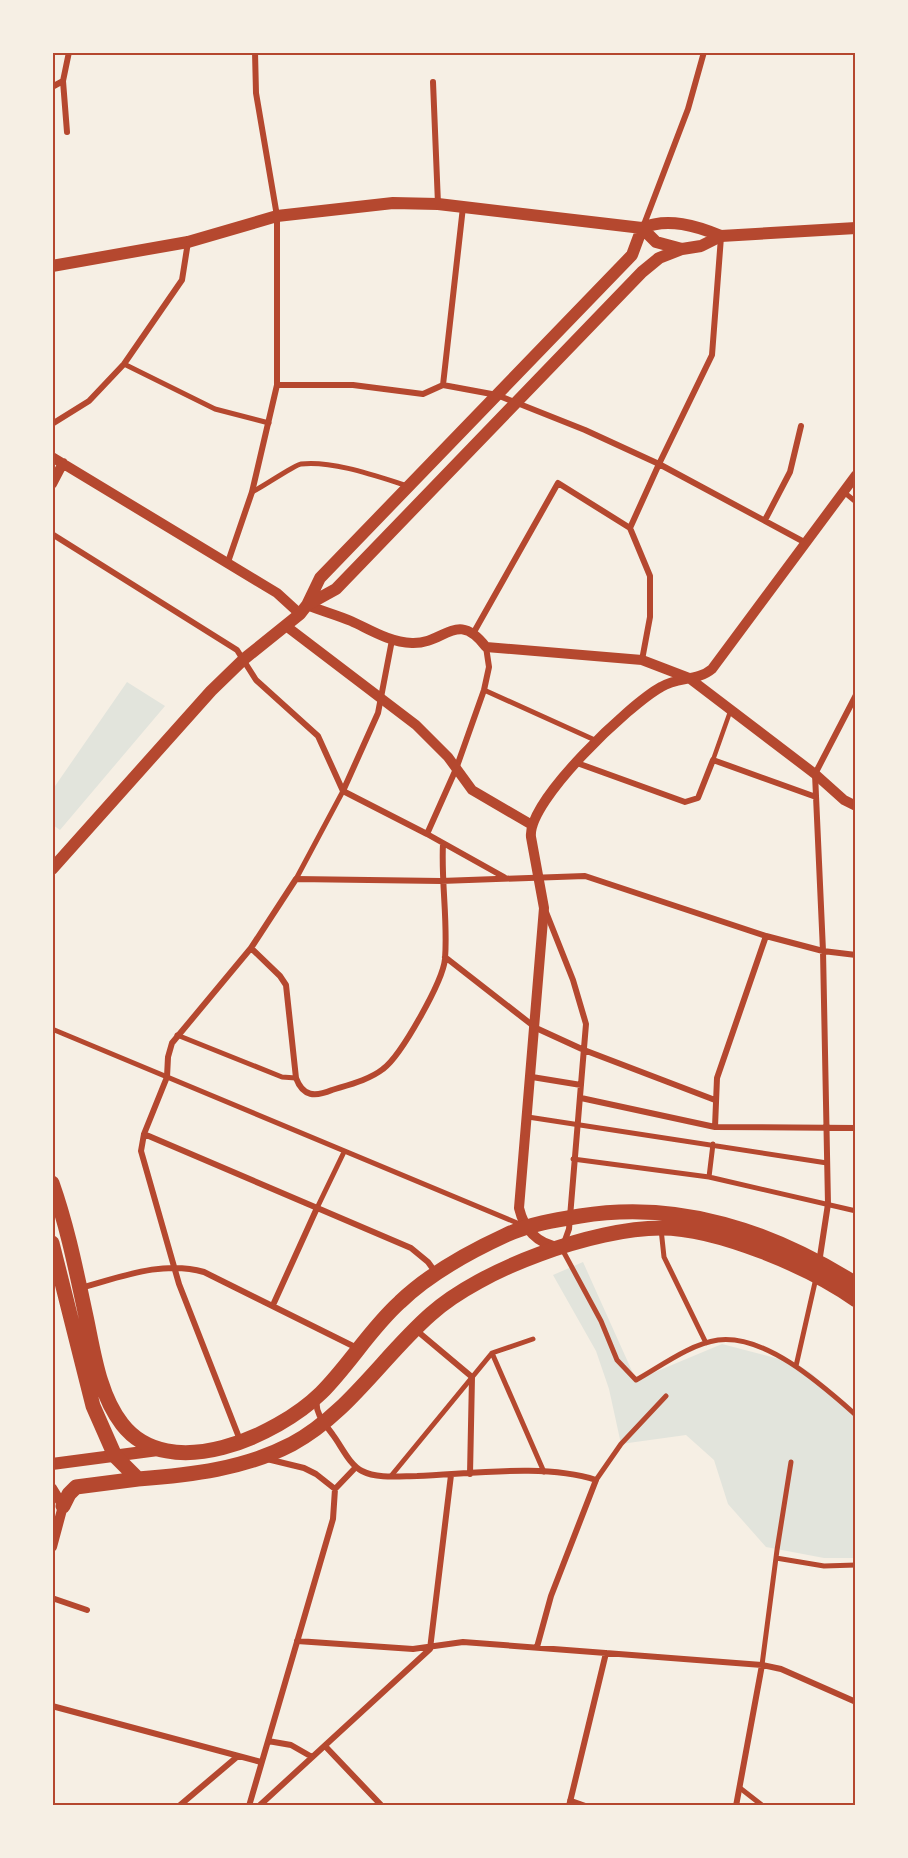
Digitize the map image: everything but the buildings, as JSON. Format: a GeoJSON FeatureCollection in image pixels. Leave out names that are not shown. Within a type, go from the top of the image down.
{"type":"FeatureCollection","features":[{"type":"Feature","properties":{"kind":"main road"},"geometry":{"type":"LineString","coordinates":[[52,266],[188,242],[277,216],[393,203],[438,204],[642,228],[650,225],[675,224],[698,227],[721,236]]}},
{"type":"Feature","properties":{"kind":"main road"},"geometry":{"type":"LineString","coordinates":[[642,228],[656,242],[682,249]]}},
{"type":"Feature","properties":{"kind":"main road"},"geometry":{"type":"LineString","coordinates":[[303,609],[320,578],[632,255],[642,228]]}},
{"type":"Feature","properties":{"kind":"main road"},"geometry":{"type":"LineString","coordinates":[[52,869],[200,703],[244,659],[286,626],[303,609],[336,589],[642,272],[659,258],[682,249],[701,246],[721,236],[855,228]]}},
{"type":"Feature","properties":{"kind":"main road"},"geometry":{"type":"LineString","coordinates":[[52,1183],[80,1288],[94,1357],[110,1406],[132,1436],[146,1446],[158,1450]]}},
{"type":"Feature","properties":{"kind":"main road"},"geometry":{"type":"LineString","coordinates":[[52,1464],[158,1450],[211,1451],[240,1441],[283,1421],[320,1395],[400,1302],[436,1273],[481,1247],[527,1227],[570,1217],[622,1211],[678,1213],[740,1229],[818,1270],[855,1300]]}},
{"type":"Feature","properties":{"kind":"main road"},"geometry":{"type":"LineString","coordinates":[[63,1506],[69,1494],[76,1487],[201,1474],[258,1458],[293,1443],[324,1422],[415,1329],[447,1300],[468,1286],[522,1261],[561,1248],[623,1232],[662,1228],[728,1240],[855,1284]]}},
{"type":"Feature","properties":{"kind":"main road"},"geometry":{"type":"LineString","coordinates":[[52,1243],[56,1279],[89,1395],[115,1456],[138,1479]]}},
{"type":"Feature","properties":{"kind":"street"},"geometry":{"type":"LineString","coordinates":[[67,132],[63,81],[69,52]]}},
{"type":"Feature","properties":{"kind":"street"},"geometry":{"type":"LineString","coordinates":[[228,562],[252,492],[277,385],[277,216],[256,93],[255,52]]}},
{"type":"Feature","properties":{"kind":"street"},"geometry":{"type":"LineString","coordinates":[[642,228],[685,119],[704,52]]}},
{"type":"Feature","properties":{"kind":"street"},"geometry":{"type":"LineString","coordinates":[[52,87],[63,81]]}},
{"type":"Feature","properties":{"kind":"street"},"geometry":{"type":"LineString","coordinates":[[433,82],[438,204]]}},
{"type":"Feature","properties":{"kind":"street"},"geometry":{"type":"LineString","coordinates":[[443,385],[463,207]]}},
{"type":"Feature","properties":{"kind":"street"},"geometry":{"type":"LineString","coordinates":[[630,528],[712,356],[721,236]]}},
{"type":"Feature","properties":{"kind":"street"},"geometry":{"type":"LineString","coordinates":[[52,424],[89,401],[124,364],[182,280],[188,242]]}},
{"type":"Feature","properties":{"kind":"street"},"geometry":{"type":"LineString","coordinates":[[124,364],[214,409],[269,423]]}},
{"type":"Feature","properties":{"kind":"street"},"geometry":{"type":"LineString","coordinates":[[277,385],[353,385],[423,394],[443,385],[497,395],[659,464],[807,543]]}},
{"type":"Feature","properties":{"kind":"street"},"geometry":{"type":"LineString","coordinates":[[765,520],[790,472],[801,426]]}},
{"type":"Feature","properties":{"kind":"street"},"geometry":{"type":"LineString","coordinates":[[52,457],[303,609],[392,640],[421,642],[454,629],[474,632],[486,647],[489,668],[484,690],[456,769],[427,834]]}},
{"type":"Feature","properties":{"kind":"street"},"geometry":{"type":"LineString","coordinates":[[52,484],[63,463]]}},
{"type":"Feature","properties":{"kind":"street"},"geometry":{"type":"LineString","coordinates":[[252,492],[300,464],[340,469],[409,486]]}},
{"type":"Feature","properties":{"kind":"street"},"geometry":{"type":"LineString","coordinates":[[561,1248],[566,1239],[570,1217],[573,1159],[581,1098],[586,1024],[582,1005],[544,908],[531,837],[532,825],[559,780],[597,741],[657,689],[701,676],[712,669],[845,493],[855,475]]}},
{"type":"Feature","properties":{"kind":"street"},"geometry":{"type":"LineString","coordinates":[[474,632],[558,483],[630,528],[650,576],[650,617],[642,660]]}},
{"type":"Feature","properties":{"kind":"street"},"geometry":{"type":"LineString","coordinates":[[845,493],[855,502]]}},
{"type":"Feature","properties":{"kind":"street"},"geometry":{"type":"LineString","coordinates":[[52,534],[222,638],[237,650],[256,680],[318,736],[343,791],[427,834],[504,878]]}},
{"type":"Feature","properties":{"kind":"street"},"geometry":{"type":"LineString","coordinates":[[286,626],[416,725],[472,790],[532,825]]}},
{"type":"Feature","properties":{"kind":"street"},"geometry":{"type":"LineString","coordinates":[[240,1441],[174,1266],[142,1156],[144,1134],[167,1077],[168,1053],[177,1035],[251,948],[296,879],[343,791],[382,699],[392,640]]}},
{"type":"Feature","properties":{"kind":"street"},"geometry":{"type":"LineString","coordinates":[[486,647],[642,660],[689,678],[815,774],[842,799],[855,806]]}},
{"type":"Feature","properties":{"kind":"street"},"geometry":{"type":"LineString","coordinates":[[484,690],[597,741]]}},
{"type":"Feature","properties":{"kind":"street"},"geometry":{"type":"LineString","coordinates":[[796,1366],[818,1270],[828,1204],[823,951],[815,774],[855,695]]}},
{"type":"Feature","properties":{"kind":"street"},"geometry":{"type":"LineString","coordinates":[[577,763],[690,802],[700,795],[713,760],[816,797]]}},
{"type":"Feature","properties":{"kind":"street"},"geometry":{"type":"LineString","coordinates":[[251,948],[280,976],[286,985],[296,1078],[302,1090],[311,1095],[339,1088],[380,1072],[389,1064],[438,987],[445,957],[441,881],[443,844]]}},
{"type":"Feature","properties":{"kind":"street"},"geometry":{"type":"LineString","coordinates":[[296,879],[441,881],[585,876],[766,936],[823,951],[855,955]]}},
{"type":"Feature","properties":{"kind":"street"},"geometry":{"type":"LineString","coordinates":[[544,908],[532,1077],[519,1195],[521,1216],[527,1227],[541,1242],[561,1248],[601,1321],[617,1360],[636,1380],[706,1344],[718,1340],[742,1342],[796,1366],[855,1415]]}},
{"type":"Feature","properties":{"kind":"street"},"geometry":{"type":"LineString","coordinates":[[714,1127],[717,1078],[766,936]]}},
{"type":"Feature","properties":{"kind":"street"},"geometry":{"type":"LineString","coordinates":[[445,957],[536,1028],[585,1050],[715,1100]]}},
{"type":"Feature","properties":{"kind":"street"},"geometry":{"type":"LineString","coordinates":[[52,1029],[527,1227]]}},
{"type":"Feature","properties":{"kind":"street"},"geometry":{"type":"LineString","coordinates":[[177,1035],[282,1077],[296,1078]]}},
{"type":"Feature","properties":{"kind":"street"},"geometry":{"type":"LineString","coordinates":[[532,1077],[581,1085]]}},
{"type":"Feature","properties":{"kind":"street"},"geometry":{"type":"LineString","coordinates":[[581,1098],[714,1127],[855,1128]]}},
{"type":"Feature","properties":{"kind":"street"},"geometry":{"type":"LineString","coordinates":[[528,1117],[827,1163]]}},
{"type":"Feature","properties":{"kind":"street"},"geometry":{"type":"LineString","coordinates":[[144,1134],[411,1248],[428,1262],[436,1273]]}},
{"type":"Feature","properties":{"kind":"street"},"geometry":{"type":"LineString","coordinates":[[709,1177],[713,1144]]}},
{"type":"Feature","properties":{"kind":"street"},"geometry":{"type":"LineString","coordinates":[[273,1305],[344,1152]]}},
{"type":"Feature","properties":{"kind":"street"},"geometry":{"type":"LineString","coordinates":[[573,1159],[709,1177],[855,1211]]}},
{"type":"Feature","properties":{"kind":"street"},"geometry":{"type":"LineString","coordinates":[[662,1228],[664,1257],[706,1344]]}},
{"type":"Feature","properties":{"kind":"street"},"geometry":{"type":"LineString","coordinates":[[80,1288],[174,1266],[204,1272],[359,1349]]}},
{"type":"Feature","properties":{"kind":"street"},"geometry":{"type":"LineString","coordinates":[[415,1329],[472,1377]]}},
{"type":"Feature","properties":{"kind":"street"},"geometry":{"type":"LineString","coordinates":[[391,1476],[492,1353],[533,1339]]}},
{"type":"Feature","properties":{"kind":"street"},"geometry":{"type":"LineString","coordinates":[[492,1353],[544,1472]]}},
{"type":"Feature","properties":{"kind":"street"},"geometry":{"type":"LineString","coordinates":[[470,1474],[472,1377]]}},
{"type":"Feature","properties":{"kind":"street"},"geometry":{"type":"LineString","coordinates":[[320,1395],[316,1405],[324,1422],[356,1467],[365,1473],[391,1476],[544,1472],[578,1474],[596,1480]]}},
{"type":"Feature","properties":{"kind":"street"},"geometry":{"type":"LineString","coordinates":[[537,1647],[551,1596],[596,1480],[621,1444],[666,1396]]}},
{"type":"Feature","properties":{"kind":"street"},"geometry":{"type":"LineString","coordinates":[[258,1458],[304,1468],[316,1474],[334,1489]]}},
{"type":"Feature","properties":{"kind":"street"},"geometry":{"type":"LineString","coordinates":[[735,1806],[762,1665],[791,1462]]}},
{"type":"Feature","properties":{"kind":"street"},"geometry":{"type":"LineString","coordinates":[[249,1806],[333,1519],[334,1489],[356,1467]]}},
{"type":"Feature","properties":{"kind":"street"},"geometry":{"type":"LineString","coordinates":[[259,1806],[430,1648],[451,1475]]}},
{"type":"Feature","properties":{"kind":"street"},"geometry":{"type":"LineString","coordinates":[[52,1488],[63,1506],[52,1547]]}},
{"type":"Feature","properties":{"kind":"street"},"geometry":{"type":"LineString","coordinates":[[776,1558],[824,1566],[855,1565]]}},
{"type":"Feature","properties":{"kind":"street"},"geometry":{"type":"LineString","coordinates":[[52,1598],[87,1610]]}},
{"type":"Feature","properties":{"kind":"street"},"geometry":{"type":"LineString","coordinates":[[297,1641],[430,1648],[463,1642],[762,1665],[781,1669],[855,1702]]}},
{"type":"Feature","properties":{"kind":"street"},"geometry":{"type":"LineString","coordinates":[[587,1806],[570,1803],[606,1653]]}},
{"type":"Feature","properties":{"kind":"street"},"geometry":{"type":"LineString","coordinates":[[52,1706],[261,1762]]}},
{"type":"Feature","properties":{"kind":"street"},"geometry":{"type":"LineString","coordinates":[[268,1741],[291,1745],[312,1757]]}},
{"type":"Feature","properties":{"kind":"street"},"geometry":{"type":"LineString","coordinates":[[325,1746],[382,1806]]}},
{"type":"Feature","properties":{"kind":"street"},"geometry":{"type":"LineString","coordinates":[[179,1806],[238,1756]]}},
{"type":"Feature","properties":{"kind":"street"},"geometry":{"type":"LineString","coordinates":[[740,1788],[763,1806]]}},
{"type":"Feature","properties":{"kind":"lane"},"geometry":{"type":"LineString","coordinates":[[713,760],[731,709]]}},
{"type":"Feature","properties":{"kind":"shaded area"},"geometry":{"type":"Polygon","coordinates":[[[127,682],[165,706],[60,830],[53,825],[53,789],[127,682]]]}},
{"type":"Feature","properties":{"kind":"shaded area"},"geometry":{"type":"Polygon","coordinates":[[[583,1262],[636,1380],[722,1344],[795,1363],[811,1373],[855,1414],[855,1558],[824,1558],[766,1547],[728,1504],[714,1460],[686,1435],[621,1444],[609,1389],[596,1351],[553,1275],[583,1262]]]}}]}
